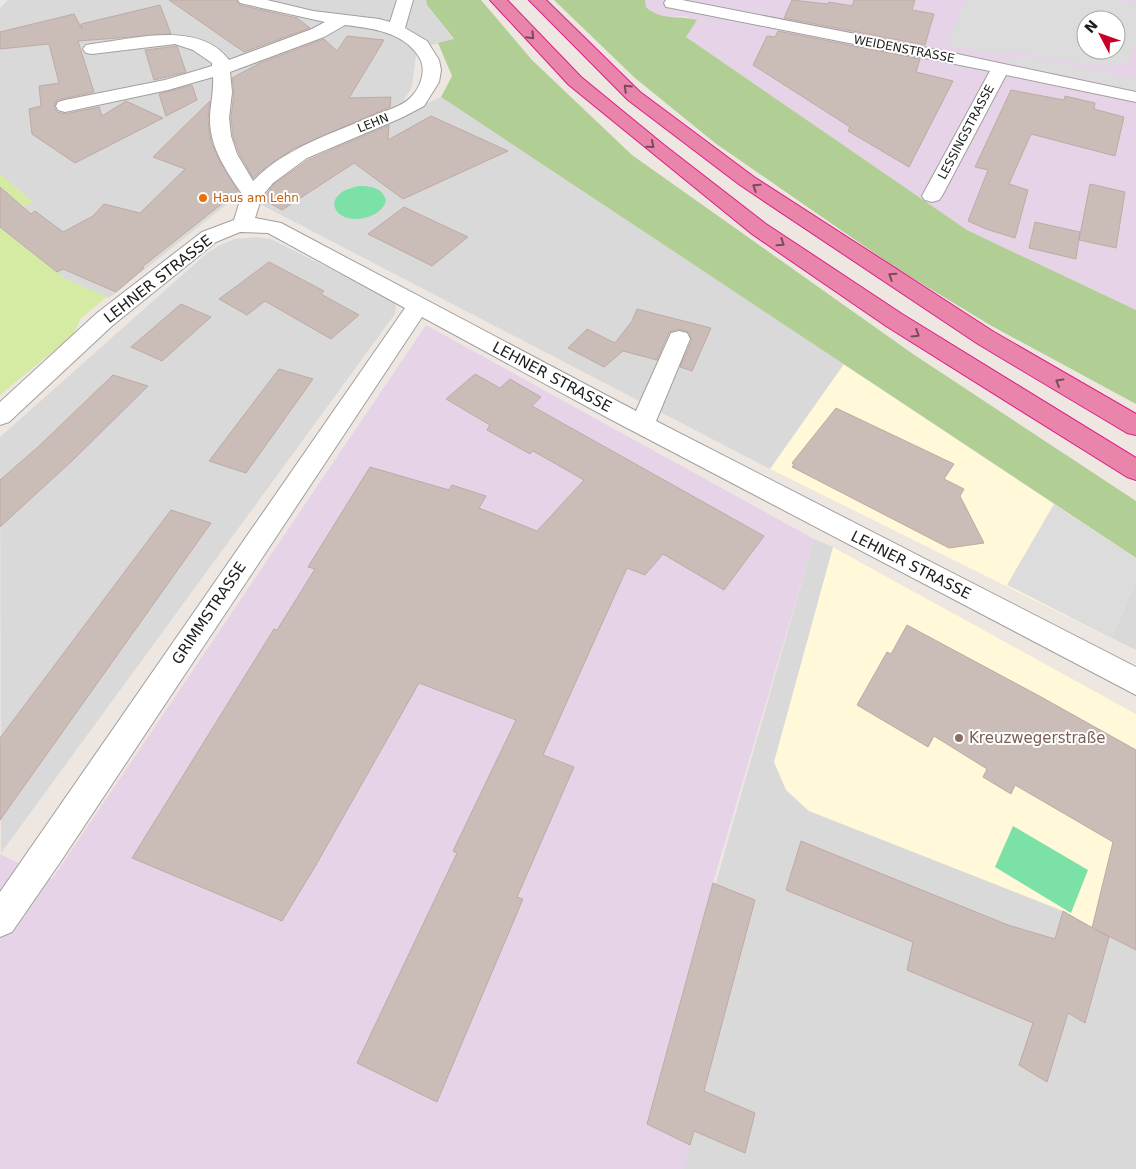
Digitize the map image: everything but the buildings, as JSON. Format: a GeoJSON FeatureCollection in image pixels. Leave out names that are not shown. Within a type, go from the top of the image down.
{"type":"FeatureCollection","features":[{"type":"Feature","properties":{"kind":"highway"},"geometry":{"type":"LineString","coordinates":[[498,0],[575,81],[657,149],[759,229],[894,320],[1136,470]]}},
{"type":"Feature","properties":{"kind":"highway"},"geometry":{"type":"LineString","coordinates":[[537,0],[634,96],[747,181],[986,338],[1136,426]]}},
{"type":"Feature","properties":{"kind":"street","name":"LEHN"},"geometry":{"type":"LineString","coordinates":[[243,223],[252,194],[266,179],[300,154],[394,114],[417,102],[430,82],[432,70],[430,60],[421,45],[396,30],[379,24],[313,16],[246,0]]}},
{"type":"Feature","properties":{"kind":"street"},"geometry":{"type":"LineString","coordinates":[[396,30],[405,0]]}},
{"type":"Feature","properties":{"kind":"street","name":"WEIDENSTRASSE"},"geometry":{"type":"LineString","coordinates":[[672,3],[1136,97]]}},
{"type":"Feature","properties":{"kind":"street"},"geometry":{"type":"LineString","coordinates":[[65,106],[168,85],[221,69],[318,33],[342,20]]}},
{"type":"Feature","properties":{"kind":"street"},"geometry":{"type":"LineString","coordinates":[[92,49],[175,39],[186,40],[202,46],[214,55],[220,61],[221,69],[223,91],[220,128],[223,144],[252,194]]}},
{"type":"Feature","properties":{"kind":"street","name":"LESSINGSTRASSE"},"geometry":{"type":"LineString","coordinates":[[932,196],[1000,69]]}},
{"type":"Feature","properties":{"kind":"street","name":"LEHNER STRASSE"},"geometry":{"type":"LineString","coordinates":[[0,416],[105,320],[209,237],[243,223],[274,228],[642,425],[1136,682]]}},
{"type":"Feature","properties":{"kind":"street","name":"GRIMMSTRASSE"},"geometry":{"type":"LineString","coordinates":[[0,920],[418,305]]}},
{"type":"Feature","properties":{"kind":"street"},"geometry":{"type":"LineString","coordinates":[[642,425],[679,339]]}},
{"type":"Feature","properties":{"kind":"shaded area"},"geometry":{"type":"Polygon","coordinates":[[[8,0],[426,0],[427,5],[454,40],[417,48],[412,87],[403,101],[383,113],[291,153],[109,298],[66,279],[0,227],[0,219],[32,202],[0,174],[0,8],[8,0]]]}},
{"type":"Feature","properties":{"kind":"shaded area"},"geometry":{"type":"Polygon","coordinates":[[[645,0],[1136,0],[1136,310],[967,230],[686,37],[696,20],[684,16],[667,17],[655,14],[646,7],[645,0]]]}},
{"type":"Feature","properties":{"kind":"shaded area"},"geometry":{"type":"Polygon","coordinates":[[[966,0],[1120,0],[1136,4],[1136,42],[1129,62],[1105,67],[1015,51],[999,55],[946,45],[966,0]]]}},
{"type":"Feature","properties":{"kind":"shaded area"},"geometry":{"type":"Polygon","coordinates":[[[1022,55],[1136,79],[1136,90],[1003,62],[1022,55]]]}},
{"type":"Feature","properties":{"kind":"shaded area"},"geometry":{"type":"Polygon","coordinates":[[[441,97],[1136,558],[1136,650],[770,469],[260,204],[282,179],[351,136],[441,97]]]}},
{"type":"Feature","properties":{"kind":"shaded area"},"geometry":{"type":"Polygon","coordinates":[[[256,237],[271,239],[390,299],[396,305],[395,314],[1,853],[0,437],[206,254],[218,246],[235,239],[256,237]]]}},
{"type":"Feature","properties":{"kind":"shaded area"},"geometry":{"type":"Polygon","coordinates":[[[426,325],[814,539],[713,883],[647,1123],[690,1145],[684,1169],[0,1169],[0,854],[52,879],[426,325]]]}},
{"type":"Feature","properties":{"kind":"shaded area"},"geometry":{"type":"Polygon","coordinates":[[[844,364],[1136,558],[1136,580],[1111,638],[770,469],[844,364]]]}},
{"type":"Feature","properties":{"kind":"shaded area"},"geometry":{"type":"Polygon","coordinates":[[[1054,504],[1136,558],[1136,580],[1111,638],[1007,585],[1054,504]]]}},
{"type":"Feature","properties":{"kind":"shaded area"},"geometry":{"type":"Polygon","coordinates":[[[814,539],[833,547],[1136,714],[1136,1169],[684,1169],[647,1124],[814,539]]]}},
{"type":"Feature","properties":{"kind":"shaded area","name":"Kreuzwegerstraße"},"geometry":{"type":"Polygon","coordinates":[[[833,547],[1136,714],[1136,950],[1063,911],[809,811],[786,790],[774,762],[833,547]]]}},
{"type":"Feature","properties":{"kind":"green space"},"geometry":{"type":"Polygon","coordinates":[[[426,0],[481,0],[532,60],[632,155],[913,354],[1136,501],[1136,558],[441,97],[452,76],[438,43],[454,39],[427,5],[426,0]]]}},
{"type":"Feature","properties":{"kind":"green space"},"geometry":{"type":"Polygon","coordinates":[[[554,0],[645,0],[646,7],[658,14],[697,20],[686,37],[967,230],[1136,310],[1136,404],[990,325],[896,268],[715,143],[635,78],[554,0]]]}},
{"type":"Feature","properties":{"kind":"green space"},"geometry":{"type":"Polygon","coordinates":[[[0,174],[33,202],[0,219],[0,174]]]}},
{"type":"Feature","properties":{"kind":"green space"},"geometry":{"type":"Polygon","coordinates":[[[358,186],[371,187],[382,192],[386,200],[383,207],[368,217],[359,219],[342,216],[336,211],[335,199],[350,188],[358,186]]]}},
{"type":"Feature","properties":{"kind":"green space"},"geometry":{"type":"Polygon","coordinates":[[[0,227],[66,279],[107,297],[81,318],[73,335],[0,395],[0,227]]]}},
{"type":"Feature","properties":{"kind":"green space"},"geometry":{"type":"Polygon","coordinates":[[[1013,826],[1088,870],[1071,913],[995,867],[1013,826]]]}},
{"type":"Feature","properties":{"kind":"place","name":"Haus am Lehn"},"geometry":{"type":"Point","coordinates":[203,198]}},
{"type":"Feature","properties":{"kind":"place","name":"Kreuzwegerstraße"},"geometry":{"type":"Point","coordinates":[959,738]}}]}
